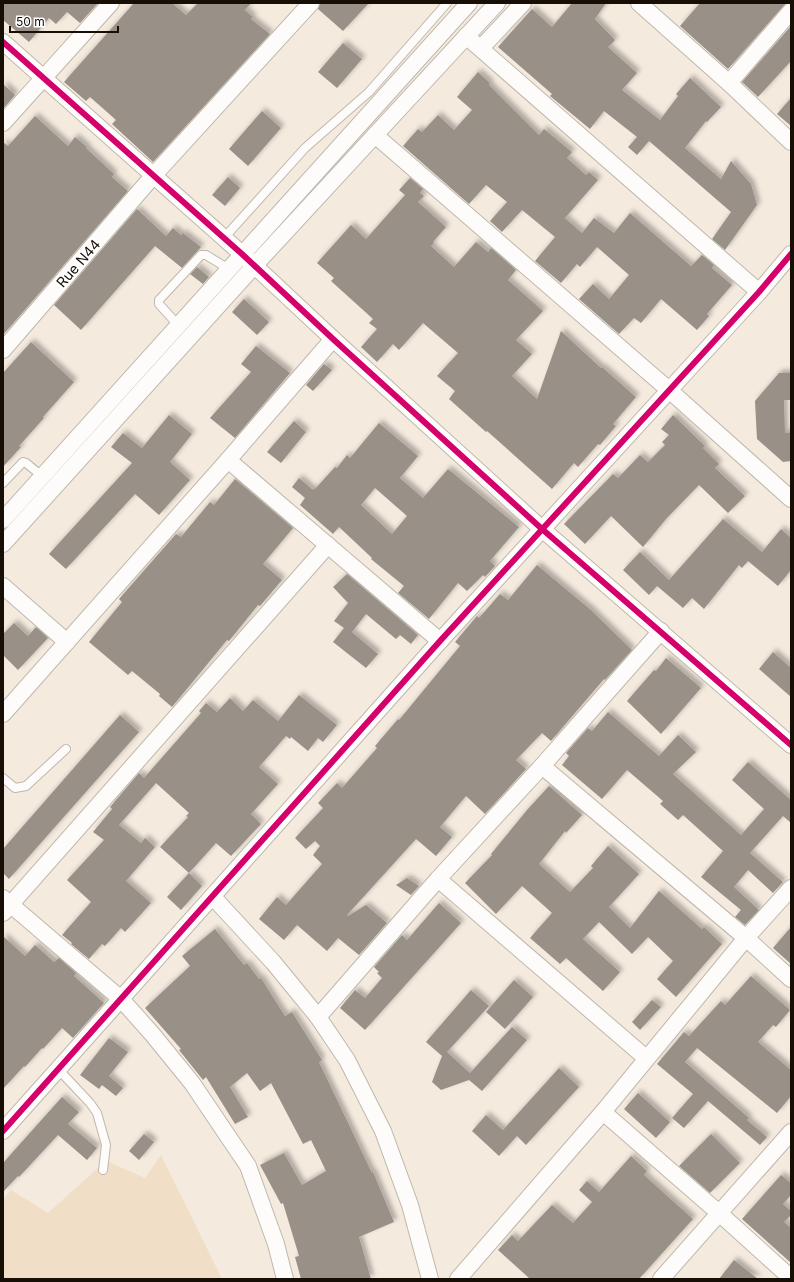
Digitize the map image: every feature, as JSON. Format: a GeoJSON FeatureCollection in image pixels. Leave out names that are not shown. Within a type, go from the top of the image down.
{"type":"FeatureCollection","features":[{"type":"Feature","properties":{"kind":"street"},"geometry":{"type":"LineString","coordinates":[[3,123],[111,3]]}},
{"type":"Feature","properties":{"kind":"street","name":"Rue N44"},"geometry":{"type":"LineString","coordinates":[[3,350],[153,176],[312,3]]}},
{"type":"Feature","properties":{"kind":"street"},"geometry":{"type":"LineString","coordinates":[[3,520],[469,3]]}},
{"type":"Feature","properties":{"kind":"street"},"geometry":{"type":"LineString","coordinates":[[3,544],[254,266],[497,3]]}},
{"type":"Feature","properties":{"kind":"street"},"geometry":{"type":"LineString","coordinates":[[481,48],[523,3]]}},
{"type":"Feature","properties":{"kind":"street"},"geometry":{"type":"LineString","coordinates":[[639,3],[729,83],[791,142]]}},
{"type":"Feature","properties":{"kind":"street"},"geometry":{"type":"LineString","coordinates":[[729,83],[791,11]]}},
{"type":"Feature","properties":{"kind":"street"},"geometry":{"type":"LineString","coordinates":[[466,36],[759,292]]}},
{"type":"Feature","properties":{"kind":"street"},"geometry":{"type":"LineString","coordinates":[[3,42],[242,254],[542,529],[791,745]]}},
{"type":"Feature","properties":{"kind":"street"},"geometry":{"type":"LineString","coordinates":[[375,135],[669,390],[791,499]]}},
{"type":"Feature","properties":{"kind":"street"},"geometry":{"type":"LineString","coordinates":[[3,1131],[440,641],[759,292],[791,254]]}},
{"type":"Feature","properties":{"kind":"street"},"geometry":{"type":"LineString","coordinates":[[3,714],[333,339]]}},
{"type":"Feature","properties":{"kind":"street"},"geometry":{"type":"LineString","coordinates":[[228,460],[440,641]]}},
{"type":"Feature","properties":{"kind":"street"},"geometry":{"type":"LineString","coordinates":[[284,1279],[276,1244],[248,1166],[192,1083],[153,1035],[121,999],[6,905],[328,545]]}},
{"type":"Feature","properties":{"kind":"street"},"geometry":{"type":"LineString","coordinates":[[3,586],[67,642]]}},
{"type":"Feature","properties":{"kind":"street"},"geometry":{"type":"LineString","coordinates":[[318,1017],[438,879],[542,766],[661,631]]}},
{"type":"Feature","properties":{"kind":"street"},"geometry":{"type":"LineString","coordinates":[[542,766],[746,938],[791,979]]}},
{"type":"Feature","properties":{"kind":"street"},"geometry":{"type":"LineString","coordinates":[[438,879],[646,1058]]}},
{"type":"Feature","properties":{"kind":"street"},"geometry":{"type":"LineString","coordinates":[[458,1279],[603,1112],[746,938],[791,888]]}},
{"type":"Feature","properties":{"kind":"street"},"geometry":{"type":"LineString","coordinates":[[213,897],[273,962],[318,1017],[347,1060],[382,1131],[410,1205],[430,1279]]}},
{"type":"Feature","properties":{"kind":"street"},"geometry":{"type":"LineString","coordinates":[[603,1112],[719,1212],[791,1278]]}},
{"type":"Feature","properties":{"kind":"street"},"geometry":{"type":"LineString","coordinates":[[661,1279],[791,1132]]}},
{"type":"Feature","properties":{"kind":"lane"},"geometry":{"type":"LineString","coordinates":[[224,238],[305,148],[369,92],[447,3]]}},
{"type":"Feature","properties":{"kind":"lane"},"geometry":{"type":"LineString","coordinates":[[178,325],[159,304],[159,300],[201,255],[206,255],[229,270]]}},
{"type":"Feature","properties":{"kind":"lane"},"geometry":{"type":"LineString","coordinates":[[3,483],[23,462],[42,476]]}},
{"type":"Feature","properties":{"kind":"lane"},"geometry":{"type":"LineString","coordinates":[[3,778],[15,788],[26,786],[66,749]]}},
{"type":"Feature","properties":{"kind":"lane"},"geometry":{"type":"LineString","coordinates":[[58,1070],[90,1103],[97,1113],[106,1145],[103,1170]]}},
{"type":"Feature","properties":{"kind":"shaded area"},"geometry":{"type":"Polygon","coordinates":[[[161,1155],[222,1279],[3,1279],[3,1199],[11,1190],[48,1213],[106,1161],[145,1178],[161,1155]]]}},
{"type":"Feature","properties":{"kind":"building"},"geometry":{"type":"Polygon","coordinates":[[[3,3],[98,3],[80,23],[67,12],[56,24],[49,18],[29,42],[3,20],[3,3]]]}},
{"type":"Feature","properties":{"kind":"building"},"geometry":{"type":"Polygon","coordinates":[[[134,3],[172,3],[186,15],[198,3],[251,3],[245,10],[253,17],[251,19],[270,34],[153,162],[112,124],[116,120],[90,97],[86,101],[64,82],[134,3]]]}},
{"type":"Feature","properties":{"kind":"building"},"geometry":{"type":"Polygon","coordinates":[[[320,3],[369,3],[343,31],[318,9],[320,3]]]}},
{"type":"Feature","properties":{"kind":"building"},"geometry":{"type":"Polygon","coordinates":[[[572,3],[606,3],[595,19],[615,40],[608,47],[637,73],[622,90],[660,120],[678,96],[676,94],[690,78],[721,107],[707,122],[706,121],[685,148],[721,179],[731,161],[751,184],[757,205],[725,250],[712,239],[731,212],[649,141],[637,155],[628,147],[637,137],[604,111],[590,129],[550,96],[552,94],[498,47],[532,9],[552,27],[572,3]]]}},
{"type":"Feature","properties":{"kind":"building"},"geometry":{"type":"Polygon","coordinates":[[[700,3],[786,3],[728,69],[680,26],[700,3]]]}},
{"type":"Feature","properties":{"kind":"building"},"geometry":{"type":"Polygon","coordinates":[[[791,26],[791,61],[758,97],[742,82],[791,26]]]}},
{"type":"Feature","properties":{"kind":"building"},"geometry":{"type":"Polygon","coordinates":[[[343,43],[362,59],[337,88],[318,72],[343,43]]]}},
{"type":"Feature","properties":{"kind":"building"},"geometry":{"type":"Polygon","coordinates":[[[478,72],[539,135],[544,129],[572,152],[567,158],[586,175],[589,172],[598,180],[565,218],[582,233],[594,218],[614,233],[630,213],[691,266],[702,255],[714,265],[712,268],[732,285],[707,314],[709,316],[697,330],[661,299],[641,323],[634,318],[619,334],[579,299],[593,284],[609,299],[629,275],[597,247],[580,267],[577,264],[561,283],[535,261],[555,237],[522,210],[502,232],[490,221],[507,202],[486,185],[469,204],[403,146],[418,129],[422,132],[438,115],[454,130],[472,110],[457,97],[478,72]]]}},
{"type":"Feature","properties":{"kind":"building"},"geometry":{"type":"Polygon","coordinates":[[[3,84],[15,95],[3,109],[3,84]]]}},
{"type":"Feature","properties":{"kind":"building"},"geometry":{"type":"Polygon","coordinates":[[[791,98],[791,126],[777,114],[791,98]]]}},
{"type":"Feature","properties":{"kind":"building"},"geometry":{"type":"Polygon","coordinates":[[[262,111],[281,128],[248,166],[229,149],[262,111]]]}},
{"type":"Feature","properties":{"kind":"building"},"geometry":{"type":"Polygon","coordinates":[[[35,116],[68,146],[75,137],[114,174],[112,177],[128,191],[3,335],[3,142],[8,146],[35,116]]]}},
{"type":"Feature","properties":{"kind":"building"},"geometry":{"type":"Polygon","coordinates":[[[228,177],[240,188],[225,206],[212,195],[228,177]]]}},
{"type":"Feature","properties":{"kind":"building"},"geometry":{"type":"Polygon","coordinates":[[[410,178],[423,189],[420,193],[424,196],[418,202],[446,227],[431,246],[454,267],[476,242],[488,252],[491,248],[516,270],[508,280],[543,311],[516,340],[532,354],[512,376],[537,399],[561,331],[601,368],[602,367],[636,397],[613,424],[616,426],[600,445],[598,444],[578,467],[574,463],[552,489],[449,399],[455,391],[437,376],[458,353],[423,323],[399,350],[393,344],[377,362],[361,347],[377,329],[369,323],[373,319],[331,281],[334,278],[317,263],[351,225],[366,239],[405,195],[399,190],[410,178]]]}},
{"type":"Feature","properties":{"kind":"building"},"geometry":{"type":"Polygon","coordinates":[[[137,209],[166,236],[173,228],[181,235],[183,233],[201,247],[182,268],[155,246],[81,330],[54,305],[137,209]]]}},
{"type":"Feature","properties":{"kind":"building"},"geometry":{"type":"Polygon","coordinates":[[[197,267],[209,277],[203,284],[190,274],[197,267]]]}},
{"type":"Feature","properties":{"kind":"building"},"geometry":{"type":"Polygon","coordinates":[[[244,299],[269,322],[257,335],[232,312],[244,299]]]}},
{"type":"Feature","properties":{"kind":"building"},"geometry":{"type":"Polygon","coordinates":[[[31,342],[74,382],[43,417],[44,418],[19,446],[21,447],[3,467],[3,373],[31,342]]]}},
{"type":"Feature","properties":{"kind":"building"},"geometry":{"type":"Polygon","coordinates":[[[256,346],[290,373],[235,438],[210,418],[251,372],[241,364],[256,346]]]}},
{"type":"Feature","properties":{"kind":"building"},"geometry":{"type":"Polygon","coordinates":[[[324,364],[332,370],[313,391],[306,385],[324,364]]]}},
{"type":"Feature","properties":{"kind":"building"},"geometry":{"type":"Polygon","coordinates":[[[779,373],[791,373],[791,400],[784,400],[785,433],[791,433],[791,461],[783,462],[757,439],[755,401],[779,373]]]}},
{"type":"Feature","properties":{"kind":"building"},"geometry":{"type":"Polygon","coordinates":[[[169,415],[192,434],[170,462],[190,480],[159,515],[135,494],[66,569],[49,554],[132,463],[111,447],[123,433],[142,448],[169,415]]]}},
{"type":"Feature","properties":{"kind":"building"},"geometry":{"type":"Polygon","coordinates":[[[673,415],[705,446],[703,448],[719,464],[715,468],[745,496],[728,513],[699,485],[666,519],[643,547],[611,516],[585,544],[564,524],[613,474],[618,478],[640,455],[648,462],[665,445],[662,442],[669,435],[661,429],[673,415]]]}},
{"type":"Feature","properties":{"kind":"building"},"geometry":{"type":"Polygon","coordinates":[[[294,421],[306,432],[281,463],[267,452],[294,421]]]}},
{"type":"Feature","properties":{"kind":"building"},"geometry":{"type":"Polygon","coordinates":[[[379,423],[418,456],[400,478],[423,498],[448,469],[519,527],[490,561],[495,566],[485,577],[483,575],[467,591],[458,583],[429,619],[398,593],[404,586],[371,559],[372,558],[339,527],[333,534],[300,505],[305,498],[292,487],[299,478],[313,490],[335,467],[337,468],[347,455],[350,458],[379,423]],[[375,488],[361,505],[392,534],[407,516],[375,488]]]}},
{"type":"Feature","properties":{"kind":"building"},"geometry":{"type":"Polygon","coordinates":[[[235,479],[293,528],[263,564],[282,580],[260,606],[258,605],[229,641],[227,640],[172,707],[159,696],[160,694],[132,671],[128,675],[89,642],[122,602],[119,599],[176,534],[181,537],[210,502],[214,505],[235,479]]]}},
{"type":"Feature","properties":{"kind":"building"},"geometry":{"type":"Polygon","coordinates":[[[723,519],[762,552],[781,529],[791,538],[791,570],[778,586],[748,561],[742,568],[739,565],[704,609],[692,598],[683,608],[657,586],[649,595],[623,570],[640,552],[669,580],[723,519]]]}},
{"type":"Feature","properties":{"kind":"building"},"geometry":{"type":"Polygon","coordinates":[[[537,565],[591,610],[632,650],[605,680],[604,679],[551,741],[542,733],[516,760],[526,769],[485,814],[466,796],[440,827],[452,837],[436,856],[416,839],[347,915],[348,916],[366,905],[387,923],[359,955],[338,938],[327,951],[297,925],[284,940],[259,919],[277,897],[286,905],[322,864],[313,855],[320,846],[315,841],[306,849],[295,838],[323,808],[318,803],[337,783],[342,788],[377,748],[375,746],[398,719],[399,720],[460,646],[455,642],[477,616],[479,618],[500,594],[508,600],[537,565]]]}},
{"type":"Feature","properties":{"kind":"building"},"geometry":{"type":"Polygon","coordinates":[[[347,574],[418,635],[411,644],[400,635],[396,639],[366,614],[352,632],[378,654],[366,668],[333,642],[344,628],[334,621],[348,603],[333,587],[347,574]]]}},
{"type":"Feature","properties":{"kind":"building"},"geometry":{"type":"Polygon","coordinates":[[[14,623],[28,636],[36,627],[48,638],[18,670],[3,655],[3,634],[14,623]]]}},
{"type":"Feature","properties":{"kind":"building"},"geometry":{"type":"Polygon","coordinates":[[[773,652],[791,668],[791,697],[759,669],[773,652]]]}},
{"type":"Feature","properties":{"kind":"building"},"geometry":{"type":"Polygon","coordinates":[[[666,658],[701,688],[661,734],[627,701],[654,670],[656,671],[666,658]]]}},
{"type":"Feature","properties":{"kind":"building"},"geometry":{"type":"Polygon","coordinates":[[[299,695],[337,725],[323,742],[318,738],[308,751],[291,737],[290,739],[286,736],[259,767],[278,784],[251,814],[261,824],[231,856],[216,843],[189,873],[160,847],[188,817],[186,816],[189,813],[156,783],[119,825],[141,843],[145,838],[155,847],[126,881],[151,903],[125,932],[121,928],[105,946],[102,944],[89,959],[71,944],[72,943],[62,935],[91,902],[67,880],[104,840],[93,832],[112,809],[110,807],[139,773],[144,778],[201,713],[199,711],[206,703],[217,712],[230,698],[243,711],[253,700],[278,721],[299,695]]]}},
{"type":"Feature","properties":{"kind":"building"},"geometry":{"type":"Polygon","coordinates":[[[608,712],[659,756],[678,735],[696,752],[673,774],[741,835],[764,809],[732,780],[748,762],[791,800],[791,823],[783,816],[750,853],[783,882],[773,893],[748,870],[734,887],[759,910],[745,925],[735,917],[741,910],[701,877],[723,851],[683,815],[678,820],[660,804],[663,801],[627,770],[602,799],[562,765],[569,756],[566,753],[588,728],[592,731],[608,712]]]}},
{"type":"Feature","properties":{"kind":"building"},"geometry":{"type":"Polygon","coordinates":[[[120,715],[139,732],[9,879],[3,873],[3,849],[120,715]]]}},
{"type":"Feature","properties":{"kind":"building"},"geometry":{"type":"Polygon","coordinates":[[[549,786],[582,815],[566,833],[565,831],[539,864],[570,892],[593,868],[591,866],[608,846],[639,874],[609,907],[630,928],[659,891],[702,929],[704,927],[722,944],[676,997],[657,979],[673,961],[648,937],[632,954],[599,922],[583,939],[620,972],[603,991],[566,958],[560,964],[530,938],[552,913],[522,886],[496,914],[465,883],[492,855],[491,854],[527,810],[549,786]]]}},
{"type":"Feature","properties":{"kind":"building"},"geometry":{"type":"Polygon","coordinates":[[[189,873],[202,886],[181,910],[167,897],[189,873]]]}},
{"type":"Feature","properties":{"kind":"building"},"geometry":{"type":"Polygon","coordinates":[[[407,878],[419,886],[411,895],[396,885],[407,878]]]}},
{"type":"Feature","properties":{"kind":"building"},"geometry":{"type":"Polygon","coordinates":[[[439,903],[461,923],[365,1030],[340,1008],[355,990],[365,998],[382,978],[374,967],[402,935],[407,940],[439,903]]]}},
{"type":"Feature","properties":{"kind":"building"},"geometry":{"type":"Polygon","coordinates":[[[791,927],[791,964],[773,948],[791,927]]]}},
{"type":"Feature","properties":{"kind":"building"},"geometry":{"type":"Polygon","coordinates":[[[215,929],[244,965],[247,963],[259,979],[261,978],[285,1016],[292,1012],[322,1060],[319,1062],[372,1173],[373,1172],[394,1222],[359,1237],[371,1279],[301,1279],[295,1257],[299,1256],[283,1203],[281,1204],[260,1165],[284,1153],[302,1185],[326,1171],[311,1140],[303,1144],[271,1083],[260,1091],[247,1073],[230,1087],[248,1117],[235,1124],[206,1077],[203,1080],[179,1050],[181,1049],[145,1008],[190,966],[182,956],[215,929]]]}},
{"type":"Feature","properties":{"kind":"building"},"geometry":{"type":"Polygon","coordinates":[[[3,936],[25,956],[35,945],[54,962],[59,958],[76,973],[74,976],[104,1003],[73,1038],[62,1028],[3,1089],[3,936]]]}},
{"type":"Feature","properties":{"kind":"building"},"geometry":{"type":"Polygon","coordinates":[[[751,976],[790,1010],[776,1027],[773,1025],[758,1042],[791,1070],[791,1096],[777,1113],[697,1048],[685,1062],[749,1118],[747,1120],[767,1137],[760,1145],[708,1101],[684,1128],[672,1118],[693,1094],[657,1064],[684,1032],[689,1036],[721,1001],[725,1005],[751,976]]]}},
{"type":"Feature","properties":{"kind":"building"},"geometry":{"type":"Polygon","coordinates":[[[514,980],[533,997],[505,1029],[486,1012],[514,980]]]}},
{"type":"Feature","properties":{"kind":"building"},"geometry":{"type":"Polygon","coordinates":[[[471,990],[489,1006],[447,1052],[470,1073],[512,1027],[527,1040],[482,1091],[469,1080],[441,1090],[432,1082],[442,1056],[426,1042],[471,990]]]}},
{"type":"Feature","properties":{"kind":"building"},"geometry":{"type":"Polygon","coordinates":[[[652,1000],[661,1007],[640,1030],[632,1022],[652,1000]]]}},
{"type":"Feature","properties":{"kind":"building"},"geometry":{"type":"Polygon","coordinates":[[[109,1038],[128,1052],[109,1076],[123,1088],[116,1096],[102,1085],[99,1089],[80,1075],[109,1038]]]}},
{"type":"Feature","properties":{"kind":"building"},"geometry":{"type":"Polygon","coordinates":[[[559,1068],[579,1087],[526,1145],[517,1136],[499,1156],[472,1131],[486,1115],[503,1130],[559,1068]]]}},
{"type":"Feature","properties":{"kind":"building"},"geometry":{"type":"Polygon","coordinates":[[[638,1093],[670,1122],[656,1138],[624,1109],[638,1093]]]}},
{"type":"Feature","properties":{"kind":"building"},"geometry":{"type":"Polygon","coordinates":[[[62,1097],[79,1112],[68,1124],[97,1148],[87,1160],[58,1135],[3,1192],[3,1163],[62,1097]]]}},
{"type":"Feature","properties":{"kind":"building"},"geometry":{"type":"Polygon","coordinates":[[[144,1134],[154,1142],[139,1160],[129,1151],[144,1134]]]}},
{"type":"Feature","properties":{"kind":"building"},"geometry":{"type":"Polygon","coordinates":[[[711,1134],[740,1163],[710,1193],[679,1166],[711,1134]]]}},
{"type":"Feature","properties":{"kind":"building"},"geometry":{"type":"Polygon","coordinates":[[[631,1156],[647,1171],[644,1175],[693,1219],[639,1279],[530,1279],[498,1250],[512,1235],[518,1241],[552,1205],[573,1223],[592,1202],[579,1190],[587,1181],[599,1192],[631,1156]]]}},
{"type":"Feature","properties":{"kind":"building"},"geometry":{"type":"Polygon","coordinates":[[[781,1175],[791,1183],[791,1195],[783,1204],[791,1211],[791,1215],[784,1222],[791,1228],[791,1263],[742,1219],[781,1175]]]}},
{"type":"Feature","properties":{"kind":"building"},"geometry":{"type":"Polygon","coordinates":[[[734,1260],[758,1279],[719,1279],[734,1260]]]}},
{"type":"Feature","properties":{"kind":"cycle path"},"geometry":{"type":"LineString","coordinates":[[3,42],[242,254],[542,529],[791,745]]}},
{"type":"Feature","properties":{"kind":"cycle path"},"geometry":{"type":"LineString","coordinates":[[3,1131],[440,641],[759,292],[791,254]]}}]}
